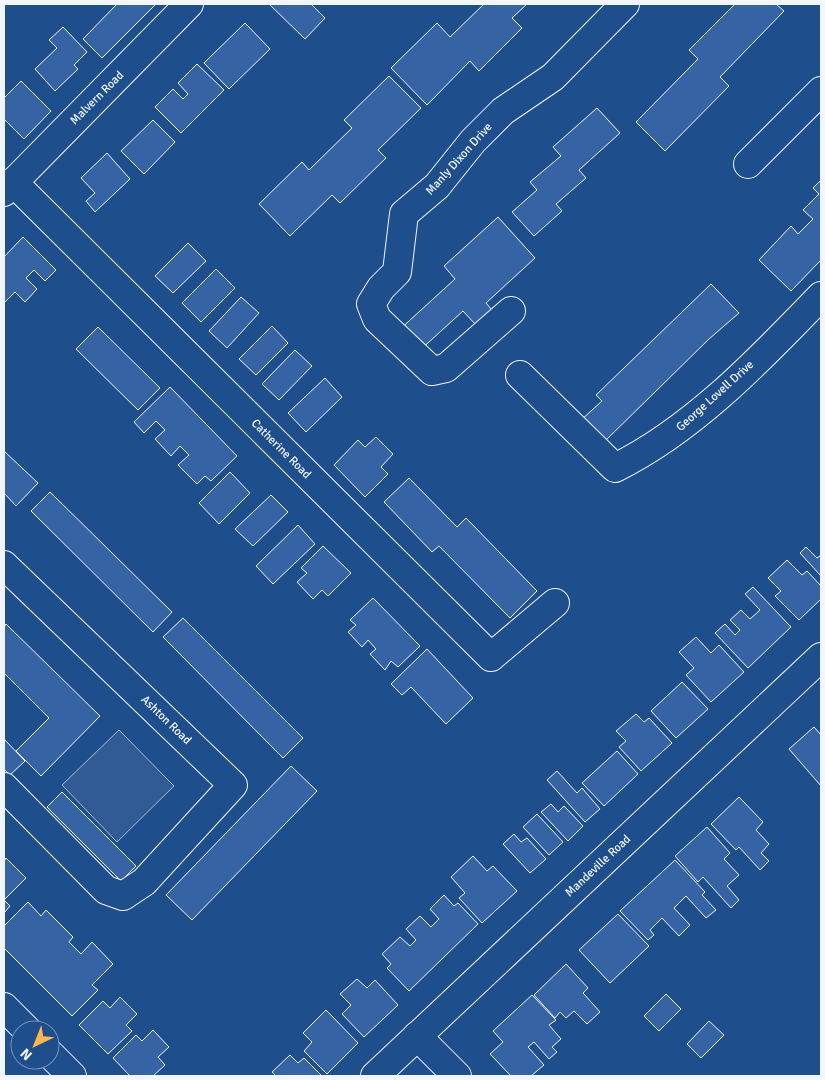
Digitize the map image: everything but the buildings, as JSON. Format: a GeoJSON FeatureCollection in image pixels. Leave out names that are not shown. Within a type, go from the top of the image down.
{"type":"FeatureCollection","features":[{"type":"Feature","properties":{"kind":"street","name":"Malvern Road"},"geometry":{"type":"LineString","coordinates":[[8,187],[189,4]]}},
{"type":"Feature","properties":{"kind":"street","name":"Manly Dixon Drive"},"geometry":{"type":"LineString","coordinates":[[511,311],[446,368],[432,370],[377,319],[371,304],[381,288],[396,272],[404,214],[437,186],[473,141],[503,111],[553,77],[625,4]]}},
{"type":"Feature","properties":{"kind":"street"},"geometry":{"type":"LineString","coordinates":[[748,164],[821,91]]}},
{"type":"Feature","properties":{"kind":"street","name":"Catherine Road"},"geometry":{"type":"LineString","coordinates":[[8,187],[491,657],[555,603]]}},
{"type":"Feature","properties":{"kind":"street","name":"George Lovell Drive"},"geometry":{"type":"LineString","coordinates":[[520,375],[615,468],[664,440],[699,413],[821,296]]}},
{"type":"Feature","properties":{"kind":"street","name":"Ashton Road"},"geometry":{"type":"LineString","coordinates":[[4,565],[233,785],[144,882],[123,896],[106,890],[4,787]]}},
{"type":"Feature","properties":{"kind":"street","name":"Mandeville Road"},"geometry":{"type":"LineString","coordinates":[[375,1076],[819,663]]}},
{"type":"Feature","properties":{"kind":"street"},"geometry":{"type":"LineString","coordinates":[[4,1007],[17,1020]]}},
{"type":"Feature","properties":{"kind":"street"},"geometry":{"type":"LineString","coordinates":[[417,1036],[456,1076]]}},
{"type":"Feature","properties":{"kind":"street"},"geometry":{"type":"LineString","coordinates":[[60,1064],[72,1076]]}},
{"type":"Feature","properties":{"kind":"shaded area"},"geometry":{"type":"Polygon","coordinates":[[[119,730],[174,786],[117,842],[62,785],[119,730]]]}}]}
